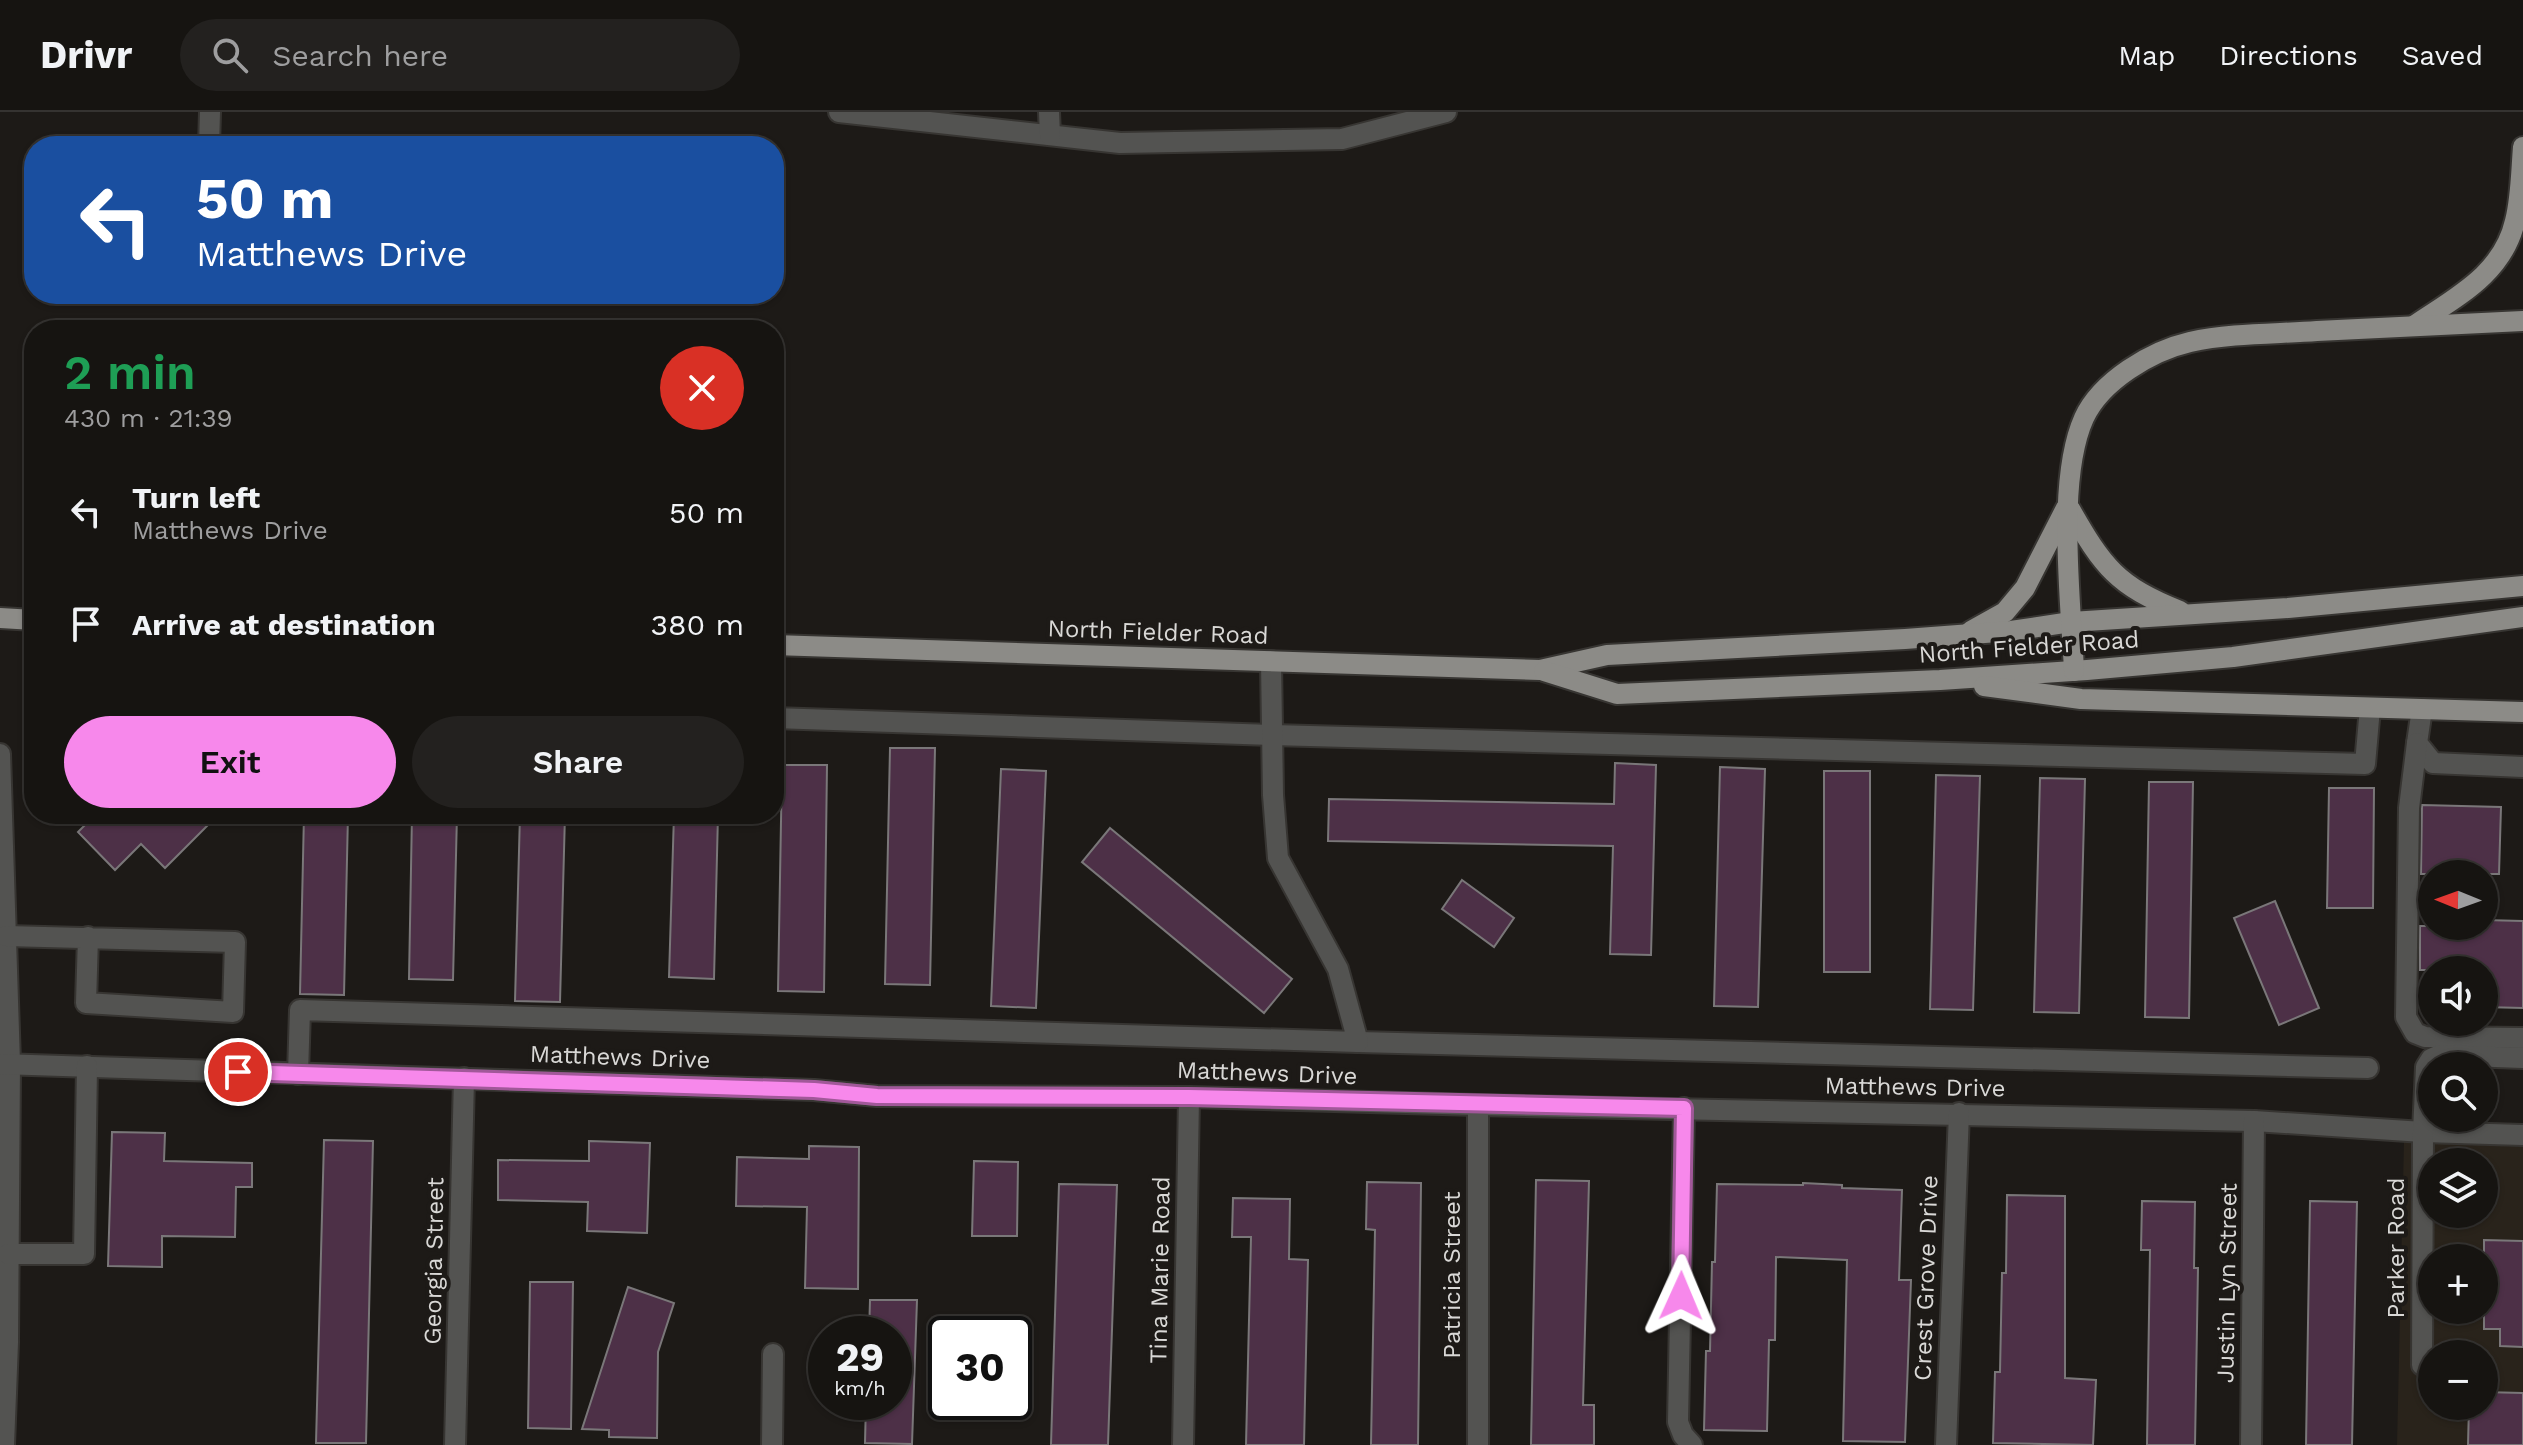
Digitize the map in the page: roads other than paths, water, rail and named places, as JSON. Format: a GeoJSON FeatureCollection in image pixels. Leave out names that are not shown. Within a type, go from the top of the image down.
{"type":"FeatureCollection","features":[{"type":"Feature","properties":{"kind":"main road"},"geometry":{"type":"LineString","coordinates":[[2413,326],[2484,277],[2503,254],[2516,221],[2523,147]]}},
{"type":"Feature","properties":{"kind":"main road"},"geometry":{"type":"LineString","coordinates":[[2074,671],[2067,504],[2074,455],[2084,418],[2105,389],[2148,358],[2189,342],[2523,321]]}},
{"type":"Feature","properties":{"kind":"main road"},"geometry":{"type":"LineString","coordinates":[[2067,504],[2113,575],[2144,597],[2188,614]]}},
{"type":"Feature","properties":{"kind":"main road"},"geometry":{"type":"LineString","coordinates":[[1966,634],[2005,612],[2025,588],[2067,504]]}},
{"type":"Feature","properties":{"kind":"main road","name":"North Fielder Road"},"geometry":{"type":"LineString","coordinates":[[784,645],[1540,670],[1607,655],[1966,634],[2071,622],[2523,586]]}},
{"type":"Feature","properties":{"kind":"main road","name":"North Fielder Road"},"geometry":{"type":"LineString","coordinates":[[1540,670],[1617,694],[1940,680],[2233,657],[2523,617]]}},
{"type":"Feature","properties":{"kind":"main road"},"geometry":{"type":"LineString","coordinates":[[0,618],[24,619]]}},
{"type":"Feature","properties":{"kind":"main road"},"geometry":{"type":"LineString","coordinates":[[1940,680],[2081,699],[2523,712]]}},
{"type":"Feature","properties":{"kind":"street"},"geometry":{"type":"LineString","coordinates":[[209,136],[210,112]]}},
{"type":"Feature","properties":{"kind":"street"},"geometry":{"type":"LineString","coordinates":[[839,112],[1120,143],[1342,139],[1446,112]]}},
{"type":"Feature","properties":{"kind":"street"},"geometry":{"type":"LineString","coordinates":[[1049,112],[1050,135]]}},
{"type":"Feature","properties":{"kind":"street"},"geometry":{"type":"LineString","coordinates":[[1271,661],[1273,795],[1278,858],[1338,969],[1358,1042]]}},
{"type":"Feature","properties":{"kind":"street"},"geometry":{"type":"LineString","coordinates":[[784,718],[1272,735],[2365,764],[2370,708]]}},
{"type":"Feature","properties":{"kind":"street"},"geometry":{"type":"LineString","coordinates":[[2422,709],[2409,808],[2406,1017],[2415,1033],[2425,1037],[2523,1038]]}},
{"type":"Feature","properties":{"kind":"street"},"geometry":{"type":"LineString","coordinates":[[2417,743],[2433,763],[2523,767]]}},
{"type":"Feature","properties":{"kind":"street"},"geometry":{"type":"LineString","coordinates":[[0,754],[6,936],[8,1254],[4,1445]]}},
{"type":"Feature","properties":{"kind":"street"},"geometry":{"type":"LineString","coordinates":[[6,936],[88,937],[235,942],[233,1012],[86,1003],[88,937]]}},
{"type":"Feature","properties":{"kind":"street"},"geometry":{"type":"LineString","coordinates":[[298,1074],[300,1010],[2368,1068]]}},
{"type":"Feature","properties":{"kind":"street","name":"Parker Road"},"geometry":{"type":"LineString","coordinates":[[2498,1057],[2523,1058]]}},
{"type":"Feature","properties":{"kind":"street","name":"Matthews Drive"},"geometry":{"type":"LineString","coordinates":[[5,1063],[814,1090],[877,1096],[1189,1097],[1959,1113],[2254,1121],[2418,1132]]}},
{"type":"Feature","properties":{"kind":"street"},"geometry":{"type":"LineString","coordinates":[[8,1254],[84,1254],[87,1066]]}},
{"type":"Feature","properties":{"kind":"street","name":"Georgia Street"},"geometry":{"type":"LineString","coordinates":[[455,1445],[464,1078]]}},
{"type":"Feature","properties":{"kind":"street","name":"Tina Marie Road"},"geometry":{"type":"LineString","coordinates":[[1183,1445],[1189,1097]]}},
{"type":"Feature","properties":{"kind":"street","name":"Patricia Street"},"geometry":{"type":"LineString","coordinates":[[1478,1105],[1478,1445]]}},
{"type":"Feature","properties":{"kind":"street"},"geometry":{"type":"LineString","coordinates":[[1684,1108],[1678,1422],[1687,1440]]}},
{"type":"Feature","properties":{"kind":"street","name":"Crest Grove Drive"},"geometry":{"type":"LineString","coordinates":[[1946,1445],[1959,1113]]}},
{"type":"Feature","properties":{"kind":"street","name":"Justin Lyn Street"},"geometry":{"type":"LineString","coordinates":[[2251,1445],[2254,1121]]}},
{"type":"Feature","properties":{"kind":"street","name":"Matthews Drive"},"geometry":{"type":"LineString","coordinates":[[2423,1132],[2523,1135]]}},
{"type":"Feature","properties":{"kind":"street","name":"Parker Road"},"geometry":{"type":"LineString","coordinates":[[2422,1340],[2423,1132]]}},
{"type":"Feature","properties":{"kind":"street"},"geometry":{"type":"LineString","coordinates":[[772,1445],[773,1354]]}}]}
